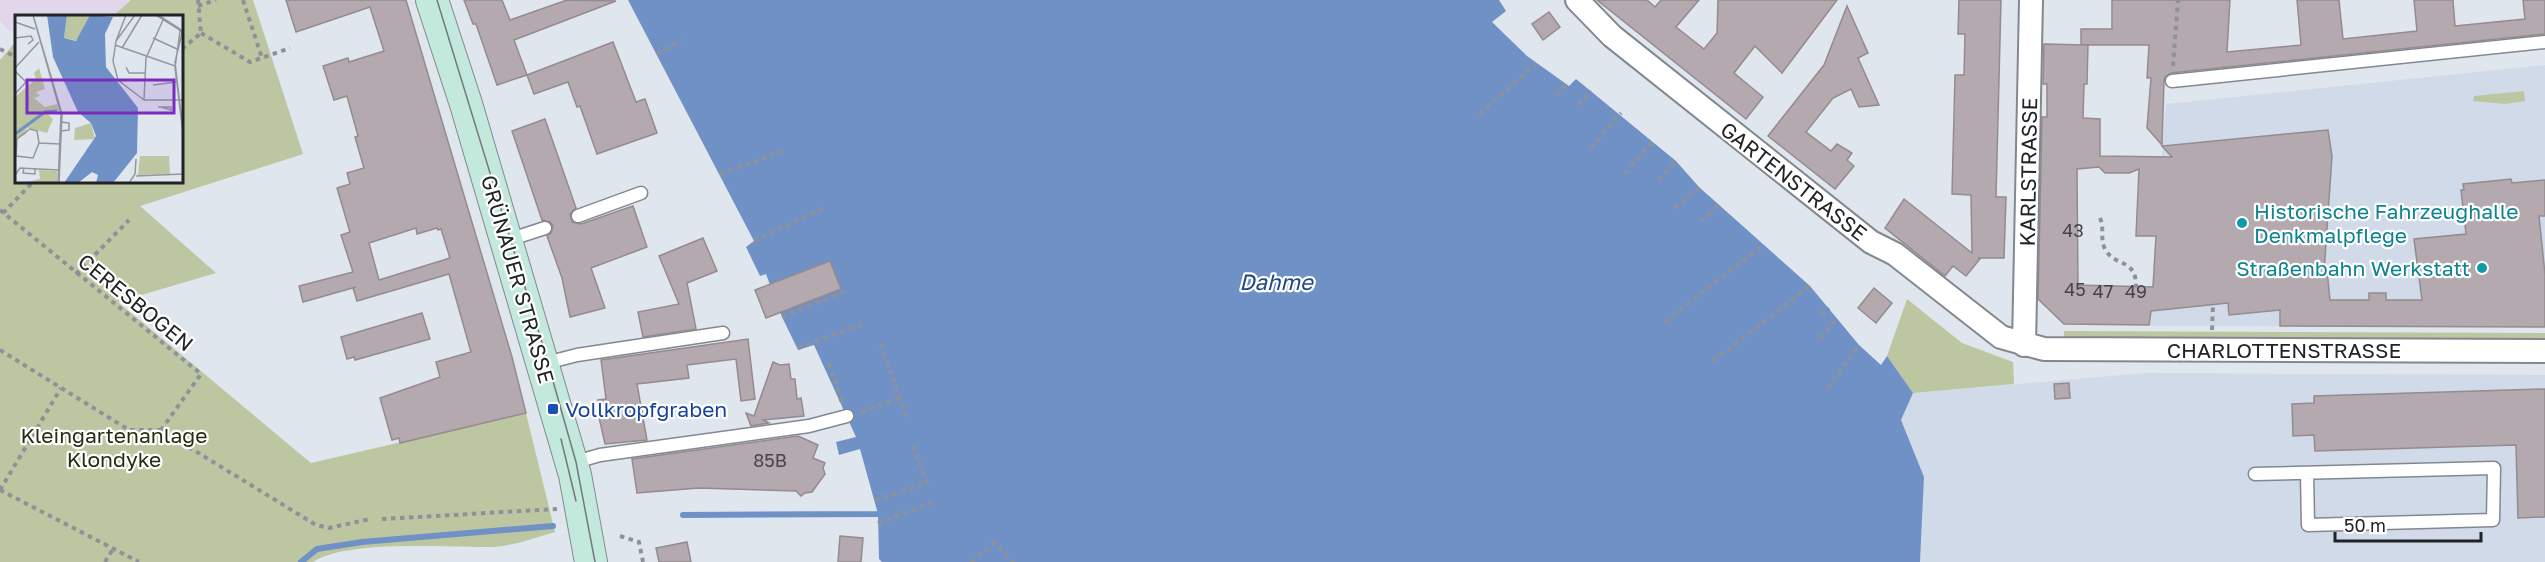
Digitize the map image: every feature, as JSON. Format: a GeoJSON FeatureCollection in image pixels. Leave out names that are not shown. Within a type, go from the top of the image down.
{"type":"FeatureCollection","features":[{"type":"Feature","properties":{"kind":"main road","name":"GRÜNAUER STRASSE"},"geometry":{"type":"LineString","coordinates":[[432,0],[507,240],[542,364],[586,459],[583,511],[591,562]]}},
{"type":"Feature","properties":{"kind":"street","name":"GARTENSTRASSE"},"geometry":{"type":"LineString","coordinates":[[1577,0],[1612,36],[1871,242],[1895,254],[2001,338],[2024,345]]}},
{"type":"Feature","properties":{"kind":"street","name":"KARLSTRASSE"},"geometry":{"type":"LineString","coordinates":[[2024,345],[2031,0]]}},
{"type":"Feature","properties":{"kind":"street","name":"CHARLOTTENSTRASSE"},"geometry":{"type":"LineString","coordinates":[[2024,345],[2056,349],[2545,351]]}},
{"type":"Feature","properties":{"kind":"lane"},"geometry":{"type":"LineString","coordinates":[[2172,81],[2545,42]]}},
{"type":"Feature","properties":{"kind":"lane"},"geometry":{"type":"LineString","coordinates":[[578,216],[641,193]]}},
{"type":"Feature","properties":{"kind":"lane"},"geometry":{"type":"LineString","coordinates":[[507,240],[545,228]]}},
{"type":"Feature","properties":{"kind":"lane"},"geometry":{"type":"LineString","coordinates":[[542,364],[577,355],[723,333]]}},
{"type":"Feature","properties":{"kind":"lane"},"geometry":{"type":"LineString","coordinates":[[586,459],[809,426],[847,416]]}},
{"type":"Feature","properties":{"kind":"lane"},"geometry":{"type":"LineString","coordinates":[[2255,474],[2494,468],[2493,520],[2308,525],[2307,473]]}},
{"type":"Feature","properties":{"kind":"path"},"geometry":{"type":"LineString","coordinates":[[198,0],[201,33]]}},
{"type":"Feature","properties":{"kind":"path"},"geometry":{"type":"LineString","coordinates":[[198,6],[216,0]]}},
{"type":"Feature","properties":{"kind":"path"},"geometry":{"type":"LineString","coordinates":[[243,0],[262,58]]}},
{"type":"Feature","properties":{"kind":"path"},"geometry":{"type":"LineString","coordinates":[[2172,81],[2178,0]]}},
{"type":"Feature","properties":{"kind":"path"},"geometry":{"type":"LineString","coordinates":[[201,33],[250,62],[290,48]]}},
{"type":"Feature","properties":{"kind":"path"},"geometry":{"type":"LineString","coordinates":[[183,48],[201,33]]}},
{"type":"Feature","properties":{"kind":"path"},"geometry":{"type":"LineString","coordinates":[[657,54],[681,40]]}},
{"type":"Feature","properties":{"kind":"path"},"geometry":{"type":"LineString","coordinates":[[0,48],[15,56]]}},
{"type":"Feature","properties":{"kind":"path"},"geometry":{"type":"LineString","coordinates":[[1480,114],[1535,64]]}},
{"type":"Feature","properties":{"kind":"path"},"geometry":{"type":"LineString","coordinates":[[1556,95],[1566,84]]}},
{"type":"Feature","properties":{"kind":"path"},"geometry":{"type":"LineString","coordinates":[[1578,105],[1591,91]]}},
{"type":"Feature","properties":{"kind":"path"},"geometry":{"type":"LineString","coordinates":[[1591,148],[1621,113]]}},
{"type":"Feature","properties":{"kind":"path"},"geometry":{"type":"LineString","coordinates":[[1625,173],[1653,141]]}},
{"type":"Feature","properties":{"kind":"path"},"geometry":{"type":"LineString","coordinates":[[720,174],[783,151]]}},
{"type":"Feature","properties":{"kind":"path"},"geometry":{"type":"LineString","coordinates":[[1659,180],[1676,161]]}},
{"type":"Feature","properties":{"kind":"path"},"geometry":{"type":"LineString","coordinates":[[1,211],[32,183]]}},
{"type":"Feature","properties":{"kind":"path"},"geometry":{"type":"LineString","coordinates":[[1676,208],[1699,187]]}},
{"type":"Feature","properties":{"kind":"path"},"geometry":{"type":"LineString","coordinates":[[1701,221],[1720,203]]}},
{"type":"Feature","properties":{"kind":"path"},"geometry":{"type":"LineString","coordinates":[[754,241],[826,207]]}},
{"type":"Feature","properties":{"kind":"path","name":"CERESBOGEN"},"geometry":{"type":"LineString","coordinates":[[1,211],[201,374],[161,430]]}},
{"type":"Feature","properties":{"kind":"path"},"geometry":{"type":"LineString","coordinates":[[2100,218],[2103,227],[2102,241],[2107,253],[2132,269],[2136,276],[2136,285]]}},
{"type":"Feature","properties":{"kind":"path"},"geometry":{"type":"LineString","coordinates":[[76,274],[129,220]]}},
{"type":"Feature","properties":{"kind":"path"},"geometry":{"type":"LineString","coordinates":[[1665,322],[1764,244]]}},
{"type":"Feature","properties":{"kind":"path"},"geometry":{"type":"LineString","coordinates":[[1713,361],[1810,286]]}},
{"type":"Feature","properties":{"kind":"path"},"geometry":{"type":"LineString","coordinates":[[783,317],[844,292]]}},
{"type":"Feature","properties":{"kind":"path"},"geometry":{"type":"LineString","coordinates":[[2212,330],[2214,304]]}},
{"type":"Feature","properties":{"kind":"path"},"geometry":{"type":"LineString","coordinates":[[1822,315],[1828,308]]}},
{"type":"Feature","properties":{"kind":"path"},"geometry":{"type":"LineString","coordinates":[[1820,338],[1837,319]]}},
{"type":"Feature","properties":{"kind":"path"},"geometry":{"type":"LineString","coordinates":[[798,348],[863,324]]}},
{"type":"Feature","properties":{"kind":"path"},"geometry":{"type":"LineString","coordinates":[[2201,330],[2224,330]]}},
{"type":"Feature","properties":{"kind":"path"},"geometry":{"type":"LineString","coordinates":[[881,344],[909,422]]}},
{"type":"Feature","properties":{"kind":"path"},"geometry":{"type":"LineString","coordinates":[[1828,388],[1859,345]]}},
{"type":"Feature","properties":{"kind":"path"},"geometry":{"type":"LineString","coordinates":[[0,350],[129,430],[161,430],[316,525],[329,528],[370,519]]}},
{"type":"Feature","properties":{"kind":"path"},"geometry":{"type":"LineString","coordinates":[[829,363],[847,416],[900,398]]}},
{"type":"Feature","properties":{"kind":"path"},"geometry":{"type":"LineString","coordinates":[[61,388],[0,490],[139,562]]}},
{"type":"Feature","properties":{"kind":"path"},"geometry":{"type":"LineString","coordinates":[[875,500],[927,483],[913,446]]}},
{"type":"Feature","properties":{"kind":"path"},"geometry":{"type":"LineString","coordinates":[[878,523],[933,502]]}},
{"type":"Feature","properties":{"kind":"path"},"geometry":{"type":"LineString","coordinates":[[382,519],[557,509]]}},
{"type":"Feature","properties":{"kind":"path"},"geometry":{"type":"LineString","coordinates":[[620,536],[639,542],[643,562]]}},
{"type":"Feature","properties":{"kind":"path"},"geometry":{"type":"LineString","coordinates":[[971,562],[994,543],[1014,562]]}},
{"type":"Feature","properties":{"kind":"path"},"geometry":{"type":"LineString","coordinates":[[105,562],[113,549]]}},
{"type":"Feature","properties":{"kind":"shaded area"},"geometry":{"type":"Polygon","coordinates":[[[0,0],[131,0],[114,15],[15,15],[15,32],[8,30],[0,20],[0,0]]]}},
{"type":"Feature","properties":{"kind":"shaded area"},"geometry":{"type":"Polygon","coordinates":[[[2545,65],[2545,327],[2149,326],[2166,104],[2545,65]]]}},
{"type":"Feature","properties":{"kind":"shaded area"},"geometry":{"type":"Polygon","coordinates":[[[2147,373],[2545,375],[2545,562],[1920,562],[1924,477],[1901,420],[1913,393],[2147,373]]]}},
{"type":"Feature","properties":{"kind":"green space","name":"Kleingartenanlage Klondyke"},"geometry":{"type":"Polygon","coordinates":[[[131,0],[253,0],[303,154],[140,206],[216,273],[118,302],[311,463],[526,413],[555,532],[492,547],[374,547],[329,555],[313,562],[0,562],[0,60],[15,42],[15,95],[11,92],[15,97],[15,183],[183,183],[183,15],[114,15],[131,0]]]}},
{"type":"Feature","properties":{"kind":"green space"},"geometry":{"type":"Polygon","coordinates":[[[2524,91],[2525,101],[2505,104],[2473,101],[2474,96],[2524,91]]]}},
{"type":"Feature","properties":{"kind":"green space"},"geometry":{"type":"Polygon","coordinates":[[[1907,299],[1962,343],[2013,362],[2014,384],[1913,393],[1887,356],[1907,299]]]}},
{"type":"Feature","properties":{"kind":"green space"},"geometry":{"type":"Polygon","coordinates":[[[2064,331],[2545,333],[2545,341],[2252,350],[2064,338],[2064,331]]]}},
{"type":"Feature","properties":{"kind":"water","name":"Dahme"},"geometry":{"type":"Polygon","coordinates":[[[628,0],[1499,0],[1506,11],[1492,22],[1527,56],[1569,86],[1576,79],[1676,161],[1699,187],[1810,286],[1859,345],[1881,365],[1887,356],[1913,393],[1901,420],[1924,477],[1920,562],[882,562],[879,559],[878,514],[860,449],[839,455],[836,442],[856,437],[814,345],[798,350],[782,317],[766,274],[760,276],[746,247],[754,241],[628,0]]]}},
{"type":"Feature","properties":{"kind":"building"},"geometry":{"type":"Polygon","coordinates":[[[286,0],[406,0],[512,357],[526,413],[400,443],[399,438],[392,440],[380,398],[440,377],[436,362],[471,352],[449,274],[357,301],[353,288],[356,287],[303,302],[299,286],[353,272],[341,235],[350,232],[337,188],[350,184],[347,173],[364,168],[347,96],[334,100],[323,66],[348,58],[349,62],[384,51],[370,7],[296,32],[286,0]],[[416,228],[369,243],[379,280],[450,258],[441,229],[417,234],[416,228]]]}},
{"type":"Feature","properties":{"kind":"building"},"geometry":{"type":"Polygon","coordinates":[[[464,0],[502,0],[510,20],[567,0],[616,1],[514,40],[527,75],[497,85],[476,24],[473,24],[464,0]]]}},
{"type":"Feature","properties":{"kind":"building"},"geometry":{"type":"Polygon","coordinates":[[[1597,0],[1647,0],[1655,7],[1661,0],[1699,0],[1676,27],[1704,49],[1717,33],[1718,0],[1837,0],[1782,73],[1755,46],[1734,73],[1763,97],[1746,119],[1597,0]]]}},
{"type":"Feature","properties":{"kind":"building"},"geometry":{"type":"Polygon","coordinates":[[[1959,0],[2001,0],[1996,197],[2006,197],[2004,258],[1978,258],[1980,259],[1966,276],[1953,266],[1945,276],[1885,228],[1904,199],[1972,253],[1971,195],[1952,194],[1955,75],[1964,75],[1965,34],[1958,34],[1959,0]]]}},
{"type":"Feature","properties":{"kind":"building"},"geometry":{"type":"Polygon","coordinates":[[[2112,0],[2230,0],[2227,52],[2301,45],[2297,0],[2339,0],[2343,39],[2417,31],[2414,0],[2453,0],[2455,26],[2525,19],[2523,0],[2545,0],[2545,34],[2171,73],[2165,77],[2164,81],[2162,145],[2147,128],[2151,78],[2147,78],[2149,45],[2081,45],[2081,29],[2112,29],[2112,0]]]}},
{"type":"Feature","properties":{"kind":"building"},"geometry":{"type":"Polygon","coordinates":[[[1847,6],[1868,53],[1858,58],[1879,105],[1859,107],[1851,89],[1833,98],[1806,132],[1831,151],[1837,144],[1852,153],[1847,160],[1854,166],[1835,189],[1768,136],[1824,65],[1847,6]]]}},
{"type":"Feature","properties":{"kind":"building"},"geometry":{"type":"Polygon","coordinates":[[[1549,12],[1560,27],[1543,40],[1532,24],[1549,12]]]}},
{"type":"Feature","properties":{"kind":"building"},"geometry":{"type":"Polygon","coordinates":[[[613,42],[636,102],[645,99],[657,133],[597,154],[580,106],[577,107],[568,82],[534,94],[527,75],[613,42]]]}},
{"type":"Feature","properties":{"kind":"building"},"geometry":{"type":"Polygon","coordinates":[[[2044,44],[2088,45],[2083,118],[2100,119],[2100,156],[2172,157],[2162,146],[2328,130],[2332,156],[2324,272],[2327,271],[2330,300],[2369,300],[2369,293],[2386,293],[2386,300],[2422,300],[2414,239],[2466,234],[2461,190],[2464,190],[2463,184],[2511,179],[2512,183],[2545,180],[2545,216],[2539,216],[2545,274],[2545,327],[2280,326],[2280,310],[2229,315],[2228,303],[2151,311],[2149,325],[2064,324],[2038,299],[2042,117],[2047,117],[2047,84],[2043,84],[2044,44]],[[2099,167],[2077,169],[2078,285],[2153,287],[2156,236],[2136,236],[2139,169],[2129,173],[2105,173],[2099,167]]]}},
{"type":"Feature","properties":{"kind":"building"},"geometry":{"type":"Polygon","coordinates":[[[545,119],[576,208],[570,214],[572,222],[581,224],[633,206],[647,247],[591,268],[605,308],[570,317],[562,278],[547,236],[551,233],[553,226],[550,222],[542,220],[512,131],[545,119]]]}},
{"type":"Feature","properties":{"kind":"building"},"geometry":{"type":"Polygon","coordinates":[[[703,238],[717,271],[687,283],[696,329],[643,337],[638,312],[679,304],[659,256],[703,238]]]}},
{"type":"Feature","properties":{"kind":"building"},"geometry":{"type":"Polygon","coordinates":[[[830,261],[841,289],[766,318],[755,290],[830,261]]]}},
{"type":"Feature","properties":{"kind":"building"},"geometry":{"type":"Polygon","coordinates":[[[1874,288],[1892,303],[1876,323],[1858,308],[1874,288]]]}},
{"type":"Feature","properties":{"kind":"building"},"geometry":{"type":"Polygon","coordinates":[[[422,313],[430,339],[355,360],[354,357],[347,359],[341,337],[422,313]]]}},
{"type":"Feature","properties":{"kind":"building"},"geometry":{"type":"Polygon","coordinates":[[[748,339],[755,399],[741,401],[736,359],[687,365],[689,378],[637,384],[647,440],[605,444],[598,413],[600,411],[598,400],[606,399],[601,360],[748,339]]]}},
{"type":"Feature","properties":{"kind":"building"},"geometry":{"type":"Polygon","coordinates":[[[773,362],[780,365],[789,364],[791,379],[795,379],[797,399],[801,398],[804,416],[763,420],[769,423],[751,426],[746,413],[754,416],[773,362]]]}},
{"type":"Feature","properties":{"kind":"building"},"geometry":{"type":"Polygon","coordinates":[[[2069,383],[2070,398],[2055,399],[2054,384],[2069,383]]]}},
{"type":"Feature","properties":{"kind":"building"},"geometry":{"type":"Polygon","coordinates":[[[2545,389],[2545,517],[2518,518],[2516,445],[2315,451],[2314,435],[2293,436],[2292,404],[2314,403],[2314,396],[2545,389]]]}},
{"type":"Feature","properties":{"kind":"building"},"geometry":{"type":"Polygon","coordinates":[[[798,436],[818,445],[813,458],[825,463],[823,468],[825,474],[812,492],[801,496],[796,491],[699,488],[637,493],[632,459],[798,436]]]}},
{"type":"Feature","properties":{"kind":"building"},"geometry":{"type":"Polygon","coordinates":[[[840,536],[863,538],[861,562],[838,562],[840,536]]]}},
{"type":"Feature","properties":{"kind":"building"},"geometry":{"type":"Polygon","coordinates":[[[687,542],[691,562],[659,562],[656,548],[687,542]]]}},
{"type":"Feature","properties":{"kind":"waterway","name":"Vollkropfgraben"},"geometry":{"type":"LineString","coordinates":[[683,515],[878,514],[886,511]]}},
{"type":"Feature","properties":{"kind":"waterway","name":"Vollkropfgraben"},"geometry":{"type":"LineString","coordinates":[[301,562],[317,549],[362,542],[553,526]]}},
{"type":"Feature","properties":{"kind":"tram line"},"geometry":{"type":"LineString","coordinates":[[437,0],[543,346],[576,462],[595,562]]}},
{"type":"Feature","properties":{"kind":"tram line"},"geometry":{"type":"LineString","coordinates":[[561,439],[576,501]]}},
{"type":"Feature","properties":{"kind":"place","name":"Historische Fahrzeughalle Denkmalpflege"},"geometry":{"type":"Point","coordinates":[2242,223]}},
{"type":"Feature","properties":{"kind":"place","name":"Straßenbahn Werkstatt"},"geometry":{"type":"Point","coordinates":[2482,268]}},
{"type":"Feature","properties":{"kind":"place","name":"Vollkropfgraben"},"geometry":{"type":"Point","coordinates":[553,409]}}]}
